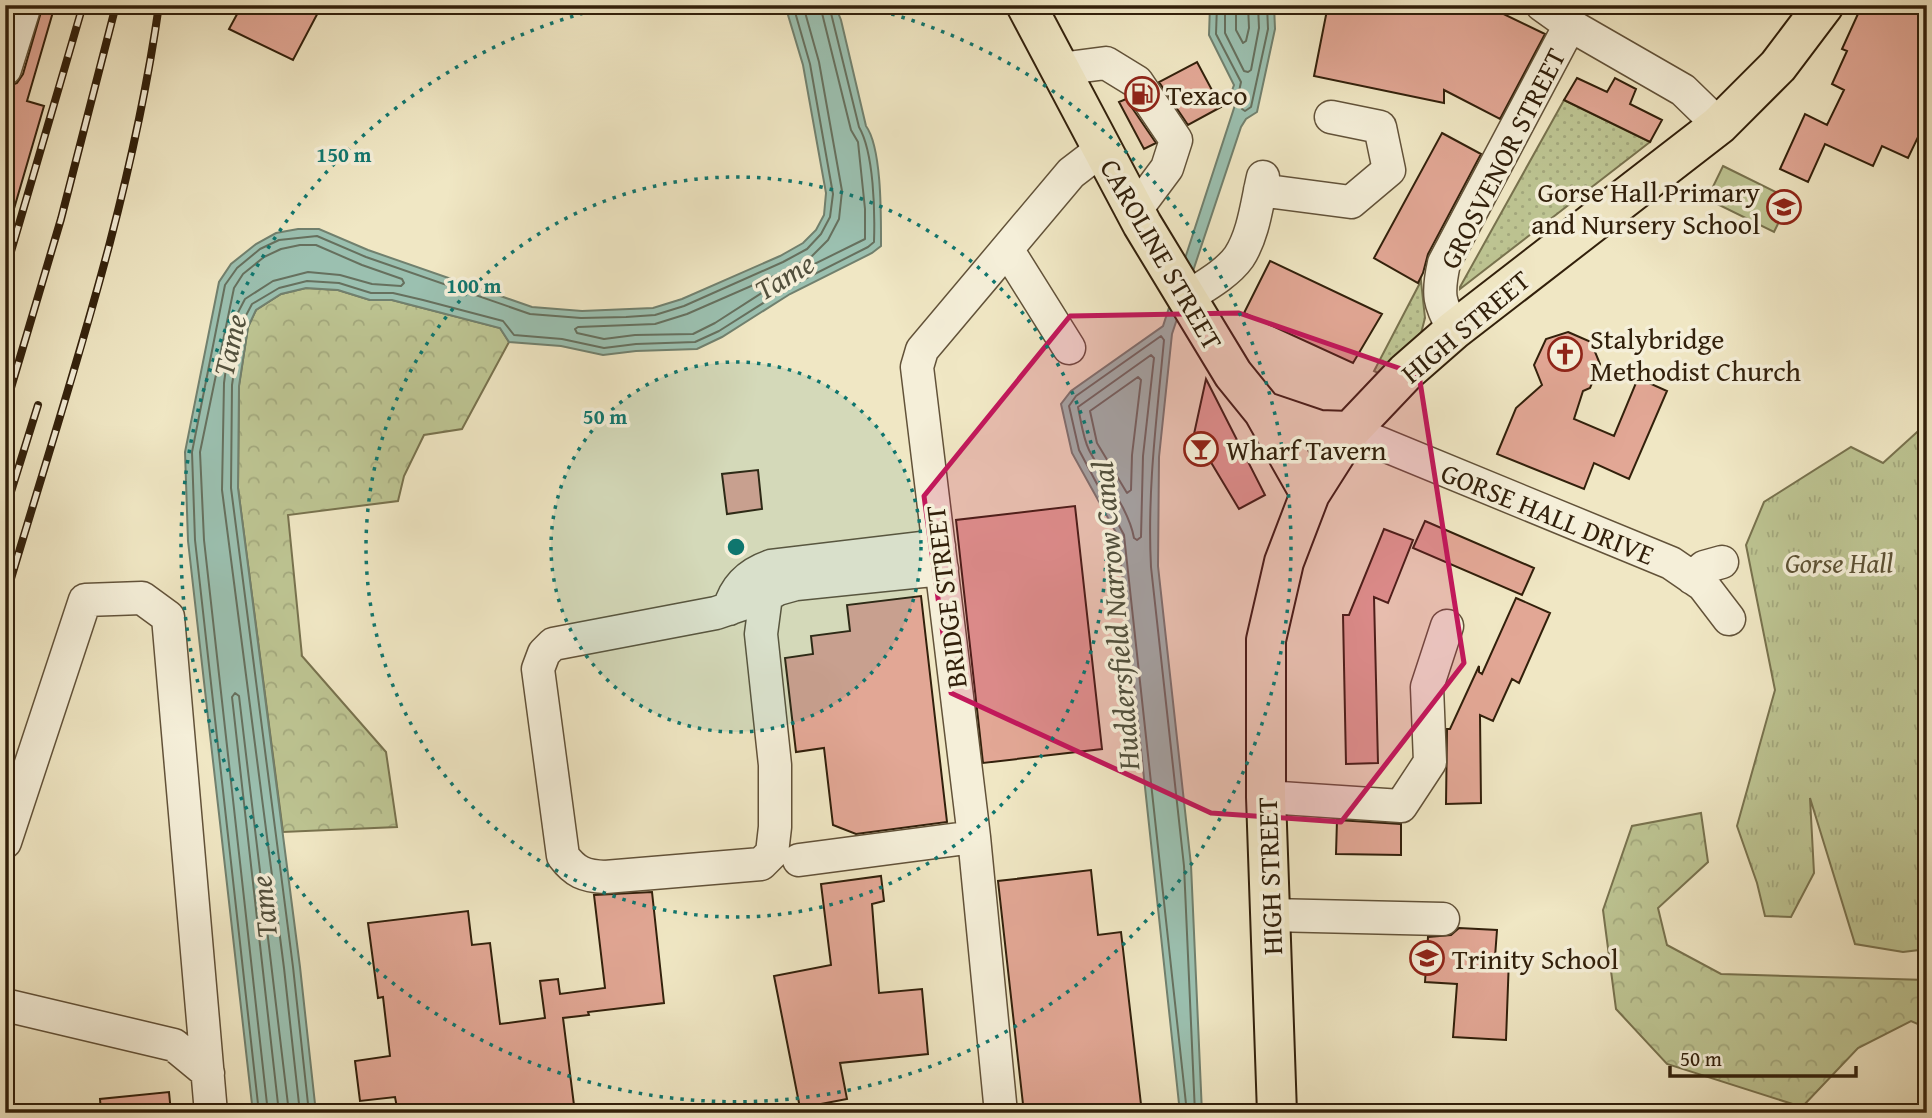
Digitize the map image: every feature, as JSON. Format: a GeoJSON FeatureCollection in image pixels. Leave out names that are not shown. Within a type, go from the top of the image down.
{"type":"FeatureCollection","features":[{"type":"Feature","properties":{"kind":"main road","name":"CAROLINE STREET"},"geometry":{"type":"LineString","coordinates":[[1026,5],[1135,211],[1233,374],[1262,411],[1310,494]]}},
{"type":"Feature","properties":{"kind":"main road","name":"HIGH STREET"},"geometry":{"type":"LineString","coordinates":[[1277,1113],[1266,797],[1266,640],[1284,562],[1310,494],[1350,431],[1406,372],[1454,330],[1718,125],[1778,66],[1824,5]]}},
{"type":"Feature","properties":{"kind":"main road"},"geometry":{"type":"LineString","coordinates":[[1262,411],[1319,430],[1350,431]]}},
{"type":"Feature","properties":{"kind":"street"},"geometry":{"type":"LineString","coordinates":[[5,69],[25,5]]}},
{"type":"Feature","properties":{"kind":"street"},"geometry":{"type":"LineString","coordinates":[[1542,5],[1570,25],[1683,90],[1718,125]]}},
{"type":"Feature","properties":{"kind":"street","name":"GROSVENOR STREET"},"geometry":{"type":"LineString","coordinates":[[1454,330],[1441,305],[1439,282],[1444,263],[1570,25]]}},
{"type":"Feature","properties":{"kind":"street"},"geometry":{"type":"LineString","coordinates":[[1060,69],[1106,63],[1137,82],[1176,140],[1167,168],[1135,211]]}},
{"type":"Feature","properties":{"kind":"street"},"geometry":{"type":"LineString","coordinates":[[1189,297],[1238,258],[1248,238],[1261,183],[1351,202],[1389,170],[1380,127],[1332,117]]}},
{"type":"Feature","properties":{"kind":"street","name":"BRIDGE STREET"},"geometry":{"type":"LineString","coordinates":[[1001,1113],[974,837],[918,367],[922,350],[1071,173],[1101,150]]}},
{"type":"Feature","properties":{"kind":"street"},"geometry":{"type":"LineString","coordinates":[[1007,249],[1069,348]]}},
{"type":"Feature","properties":{"kind":"street","name":"GORSE HALL DRIVE"},"geometry":{"type":"LineString","coordinates":[[1350,431],[1671,563],[1703,585],[1729,619]]}},
{"type":"Feature","properties":{"kind":"street"},"geometry":{"type":"LineString","coordinates":[[766,596],[761,634],[775,765],[775,827],[772,853],[761,864],[618,876],[587,876],[573,869],[563,856],[538,669],[544,653],[554,644],[729,609],[796,584],[940,557]]}},
{"type":"Feature","properties":{"kind":"street"},"geometry":{"type":"LineString","coordinates":[[729,609],[732,597],[745,581],[755,571],[771,566],[940,557]]}},
{"type":"Feature","properties":{"kind":"street"},"geometry":{"type":"LineString","coordinates":[[1692,578],[1704,567],[1722,562]]}},
{"type":"Feature","properties":{"kind":"street"},"geometry":{"type":"LineString","coordinates":[[5,842],[85,600],[142,598],[168,617],[212,1113]]}},
{"type":"Feature","properties":{"kind":"street"},"geometry":{"type":"LineString","coordinates":[[1266,797],[1401,806],[1430,762],[1427,687],[1447,626]]}},
{"type":"Feature","properties":{"kind":"street"},"geometry":{"type":"LineString","coordinates":[[799,860],[974,837]]}},
{"type":"Feature","properties":{"kind":"street"},"geometry":{"type":"LineString","coordinates":[[1270,915],[1443,919]]}},
{"type":"Feature","properties":{"kind":"street"},"geometry":{"type":"LineString","coordinates":[[5,1005],[174,1045],[208,1073]]}},
{"type":"Feature","properties":{"kind":"highlighted area"},"geometry":{"type":"Polygon","coordinates":[[[1239,313],[1419,375],[1464,663],[1341,822],[1211,813],[951,693],[924,496],[1070,316],[1239,313]]]}},
{"type":"Feature","properties":{"kind":"green space"},"geometry":{"type":"Polygon","coordinates":[[[1564,100],[1650,142],[1460,289],[1460,287],[1564,100]]]}},
{"type":"Feature","properties":{"kind":"green space"},"geometry":{"type":"Polygon","coordinates":[[[1723,166],[1790,199],[1774,232],[1707,199],[1723,166]]]}},
{"type":"Feature","properties":{"kind":"green space"},"geometry":{"type":"Polygon","coordinates":[[[1421,281],[1425,318],[1419,341],[1382,375],[1374,371],[1421,281]]]}},
{"type":"Feature","properties":{"kind":"green space"},"geometry":{"type":"Polygon","coordinates":[[[306,288],[338,290],[370,300],[392,300],[500,328],[509,342],[462,429],[424,435],[404,476],[398,501],[288,515],[302,656],[386,752],[397,827],[283,832],[238,488],[239,385],[248,327],[256,310],[281,294],[306,288]]]}},
{"type":"Feature","properties":{"kind":"green space","name":"Gorse Hall"},"geometry":{"type":"Polygon","coordinates":[[[1927,423],[1927,949],[1903,952],[1855,944],[1810,798],[1814,873],[1791,917],[1765,916],[1757,883],[1737,826],[1775,690],[1746,545],[1764,502],[1851,447],[1883,463],[1927,423]]]}},
{"type":"Feature","properties":{"kind":"green space"},"geometry":{"type":"Polygon","coordinates":[[[1701,813],[1708,862],[1658,908],[1667,945],[1721,974],[1927,980],[1927,1028],[1911,1021],[1858,1048],[1802,1107],[1667,1064],[1616,1009],[1603,910],[1632,826],[1701,813]]]}},
{"type":"Feature","properties":{"kind":"water","name":"Tame"},"geometry":{"type":"Polygon","coordinates":[[[785,5],[835,5],[841,20],[878,166],[881,246],[872,253],[790,294],[722,337],[697,349],[603,355],[561,346],[509,342],[500,328],[392,300],[370,300],[338,290],[306,288],[281,294],[256,310],[248,327],[239,386],[238,488],[300,967],[316,1113],[253,1113],[188,541],[185,452],[219,282],[231,264],[256,244],[276,233],[298,229],[319,229],[368,250],[532,307],[582,311],[653,308],[682,299],[780,256],[803,243],[816,230],[824,215],[826,193],[803,65],[785,5]]]}},
{"type":"Feature","properties":{"kind":"water"},"geometry":{"type":"Polygon","coordinates":[[[1210,5],[1274,5],[1275,29],[1257,112],[1246,119],[1241,127],[1172,334],[1159,457],[1158,566],[1191,865],[1202,1113],[1180,1113],[1118,536],[1072,453],[1061,404],[1071,391],[1163,326],[1235,105],[1230,96],[1234,85],[1209,35],[1210,5]]]}},
{"type":"Feature","properties":{"kind":"building"},"geometry":{"type":"Polygon","coordinates":[[[43,5],[55,5],[27,101],[44,106],[11,219],[5,219],[5,92],[7,87],[17,83],[23,74],[43,5]]]}},
{"type":"Feature","properties":{"kind":"building"},"geometry":{"type":"Polygon","coordinates":[[[242,5],[322,5],[293,60],[229,29],[242,5]]]}},
{"type":"Feature","properties":{"kind":"building"},"geometry":{"type":"Polygon","coordinates":[[[1328,5],[1485,5],[1545,34],[1500,119],[1444,90],[1444,103],[1314,76],[1328,5]]]}},
{"type":"Feature","properties":{"kind":"building"},"geometry":{"type":"Polygon","coordinates":[[[1862,5],[1927,5],[1927,141],[1918,137],[1908,158],[1882,146],[1873,166],[1825,144],[1808,182],[1780,169],[1805,114],[1827,125],[1844,90],[1832,84],[1847,51],[1842,49],[1862,5]]]}},
{"type":"Feature","properties":{"kind":"building"},"geometry":{"type":"Polygon","coordinates":[[[1197,62],[1221,107],[1188,125],[1159,82],[1197,62]]]}},
{"type":"Feature","properties":{"kind":"building"},"geometry":{"type":"Polygon","coordinates":[[[1577,78],[1607,92],[1615,78],[1636,89],[1630,104],[1662,120],[1650,142],[1564,100],[1577,78]]]}},
{"type":"Feature","properties":{"kind":"building"},"geometry":{"type":"Polygon","coordinates":[[[1126,99],[1156,143],[1144,149],[1119,102],[1126,99]]]}},
{"type":"Feature","properties":{"kind":"building"},"geometry":{"type":"Polygon","coordinates":[[[1442,133],[1481,154],[1428,254],[1418,283],[1374,258],[1442,133]]]}},
{"type":"Feature","properties":{"kind":"building"},"geometry":{"type":"Polygon","coordinates":[[[1270,261],[1382,314],[1353,363],[1244,313],[1270,261]]]}},
{"type":"Feature","properties":{"kind":"building"},"geometry":{"type":"Polygon","coordinates":[[[1568,332],[1591,342],[1600,364],[1590,388],[1583,391],[1574,419],[1614,436],[1638,378],[1667,391],[1629,479],[1594,463],[1584,489],[1497,454],[1516,408],[1542,385],[1534,365],[1546,339],[1568,332]]]}},
{"type":"Feature","properties":{"kind":"building"},"geometry":{"type":"Polygon","coordinates":[[[1206,379],[1265,495],[1239,509],[1194,434],[1206,379]]]}},
{"type":"Feature","properties":{"kind":"building"},"geometry":{"type":"Polygon","coordinates":[[[758,470],[762,509],[727,514],[722,474],[758,470]]]}},
{"type":"Feature","properties":{"kind":"building"},"geometry":{"type":"Polygon","coordinates":[[[1075,506],[1102,749],[983,763],[956,520],[1075,506]]]}},
{"type":"Feature","properties":{"kind":"building"},"geometry":{"type":"Polygon","coordinates":[[[1425,521],[1534,568],[1522,595],[1413,548],[1425,521]]]}},
{"type":"Feature","properties":{"kind":"building"},"geometry":{"type":"Polygon","coordinates":[[[1384,529],[1413,540],[1388,603],[1374,597],[1378,763],[1346,764],[1343,615],[1349,615],[1384,529]]]}},
{"type":"Feature","properties":{"kind":"building"},"geometry":{"type":"Polygon","coordinates":[[[921,596],[947,822],[856,834],[833,825],[824,748],[796,752],[785,658],[813,654],[811,636],[850,631],[847,605],[921,596]]]}},
{"type":"Feature","properties":{"kind":"building"},"geometry":{"type":"Polygon","coordinates":[[[1516,598],[1550,613],[1519,683],[1512,679],[1493,721],[1480,715],[1481,803],[1446,804],[1447,729],[1450,729],[1479,666],[1479,672],[1482,674],[1516,598]]]}},
{"type":"Feature","properties":{"kind":"building"},"geometry":{"type":"Polygon","coordinates":[[[1337,820],[1401,824],[1401,855],[1336,854],[1337,820]]]}},
{"type":"Feature","properties":{"kind":"building"},"geometry":{"type":"Polygon","coordinates":[[[1091,870],[1098,935],[1121,932],[1142,1113],[1024,1113],[998,881],[1091,870]]]}},
{"type":"Feature","properties":{"kind":"building"},"geometry":{"type":"Polygon","coordinates":[[[881,876],[884,901],[872,904],[879,993],[922,989],[928,1054],[840,1063],[847,1099],[800,1108],[774,976],[831,965],[821,884],[881,876]]]}},
{"type":"Feature","properties":{"kind":"building"},"geometry":{"type":"Polygon","coordinates":[[[652,892],[664,1003],[588,1012],[589,1015],[563,1018],[575,1113],[398,1113],[395,1097],[360,1101],[355,1061],[390,1056],[383,997],[378,998],[368,923],[468,911],[472,945],[490,943],[500,1024],[545,1018],[540,981],[558,979],[560,994],[605,988],[594,895],[652,892]]]}},
{"type":"Feature","properties":{"kind":"building"},"geometry":{"type":"Polygon","coordinates":[[[1459,928],[1497,930],[1495,957],[1509,958],[1506,1040],[1453,1037],[1457,984],[1425,982],[1428,937],[1451,935],[1459,928]]]}},
{"type":"Feature","properties":{"kind":"building"},"geometry":{"type":"Polygon","coordinates":[[[169,1092],[171,1113],[101,1113],[100,1099],[169,1092]]]}},
{"type":"Feature","properties":{"kind":"railway"},"geometry":{"type":"LineString","coordinates":[[5,272],[83,5]]}},
{"type":"Feature","properties":{"kind":"railway"},"geometry":{"type":"LineString","coordinates":[[5,408],[61,219],[116,5]]}},
{"type":"Feature","properties":{"kind":"railway"},"geometry":{"type":"LineString","coordinates":[[5,599],[113,231],[131,157],[159,5]]}},
{"type":"Feature","properties":{"kind":"railway"},"geometry":{"type":"LineString","coordinates":[[5,511],[38,405]]}},
{"type":"Feature","properties":{"kind":"place","name":"Texaco"},"geometry":{"type":"Point","coordinates":[1142,94]}},
{"type":"Feature","properties":{"kind":"place","name":"Gorse Hall Primary and Nursery School"},"geometry":{"type":"Point","coordinates":[1784,207]}},
{"type":"Feature","properties":{"kind":"place","name":"Stalybridge Methodist Church"},"geometry":{"type":"Point","coordinates":[1565,354]}},
{"type":"Feature","properties":{"kind":"place","name":"Wharf Tavern"},"geometry":{"type":"Point","coordinates":[1201,449]}},
{"type":"Feature","properties":{"kind":"place","name":"Trinity School"},"geometry":{"type":"Point","coordinates":[1427,958]}},
{"type":"Feature","properties":{"kind":"water label","name":"Huddersfield Narrow Canal"},"geometry":{"type":"Point","coordinates":[1115,616]}}]}
